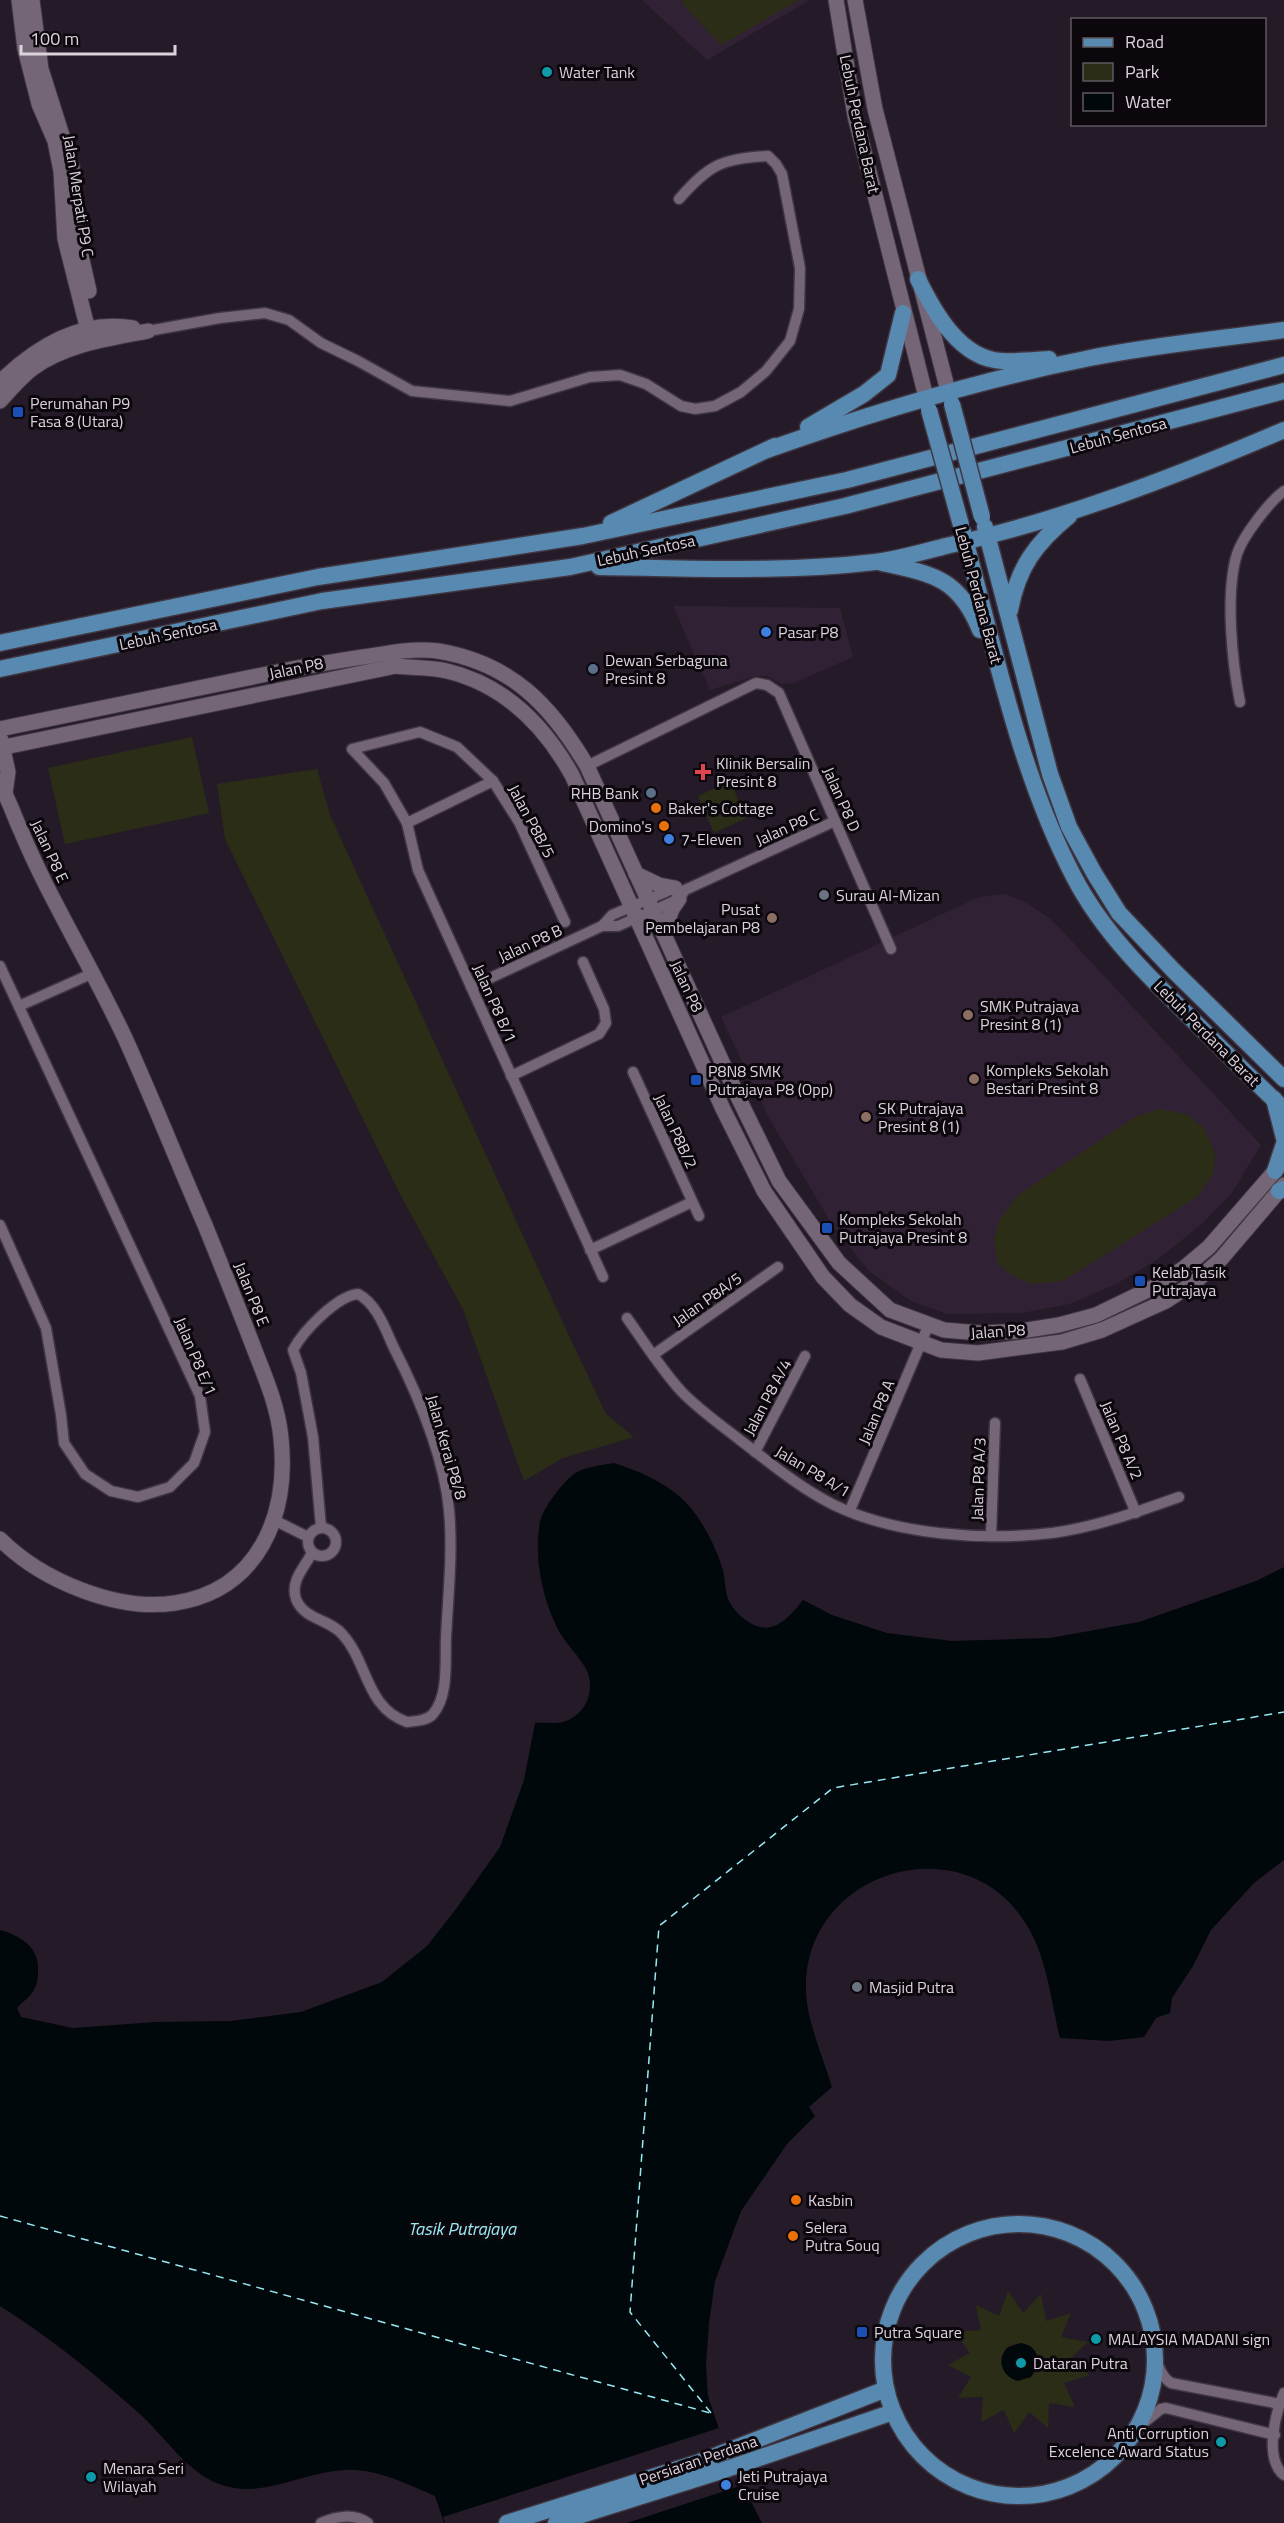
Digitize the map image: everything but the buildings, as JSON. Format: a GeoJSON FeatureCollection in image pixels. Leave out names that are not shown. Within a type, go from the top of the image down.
{"type":"FeatureCollection","features":[{"type":"Feature","properties":{"kind":"main road"},"geometry":{"type":"LineString","coordinates":[[918,279],[942,321],[975,353],[1000,362],[1092,358],[1284,330]]}},
{"type":"Feature","properties":{"kind":"main road"},"geometry":{"type":"LineString","coordinates":[[583,536],[767,450],[844,406],[888,375],[903,313]]}},
{"type":"Feature","properties":{"kind":"main road"},"geometry":{"type":"LineString","coordinates":[[767,450],[852,419],[927,404],[1092,358]]}},
{"type":"Feature","properties":{"kind":"main road","name":"Lebuh Sentosa"},"geometry":{"type":"LineString","coordinates":[[0,643],[318,577],[583,536],[847,480],[1284,365]]}},
{"type":"Feature","properties":{"kind":"main road","name":"Lebuh Sentosa"},"geometry":{"type":"LineString","coordinates":[[0,669],[322,602],[570,567],[845,506],[1284,392]]}},
{"type":"Feature","properties":{"kind":"main road","name":"Lebuh Perdana Barat"},"geometry":{"type":"LineString","coordinates":[[950,398],[1050,774],[1070,827],[1094,873],[1119,913],[1174,971],[1284,1079]]}},
{"type":"Feature","properties":{"kind":"main road","name":"Lebuh Perdana Barat"},"geometry":{"type":"LineString","coordinates":[[927,404],[1004,686],[1052,830],[1074,878],[1104,924],[1168,996],[1279,1104]]}},
{"type":"Feature","properties":{"kind":"main road"},"geometry":{"type":"LineString","coordinates":[[570,567],[794,568],[877,562],[988,537],[1075,512],[1188,471],[1284,430]]}},
{"type":"Feature","properties":{"kind":"main road"},"geometry":{"type":"LineString","coordinates":[[1009,616],[1014,588],[1024,566],[1044,536],[1075,512]]}},
{"type":"Feature","properties":{"kind":"main road"},"geometry":{"type":"LineString","coordinates":[[877,562],[911,569],[942,580],[959,591],[973,613],[1004,686]]}},
{"type":"Feature","properties":{"kind":"main road"},"geometry":{"type":"LineString","coordinates":[[1279,1104],[1284,1138]]}},
{"type":"Feature","properties":{"kind":"main road"},"geometry":{"type":"LineString","coordinates":[[1281,1179],[1284,1143]]}},
{"type":"Feature","properties":{"kind":"main road"},"geometry":{"type":"LineString","coordinates":[[1021,2224],[1055,2229],[1072,2235],[1102,2253],[1130,2283],[1140,2300],[1148,2319],[1155,2352],[1148,2404],[1137,2428],[1116,2456],[1098,2472],[1077,2484],[1054,2492],[1011,2496],[974,2488],[952,2478],[932,2464],[908,2438],[893,2412],[886,2389],[883,2367],[884,2345],[895,2303],[906,2284],[935,2253],[952,2241],[977,2231],[1003,2225],[1021,2224]]}},
{"type":"Feature","properties":{"kind":"main road","name":"Persiaran Perdana"},"geometry":{"type":"LineString","coordinates":[[507,2523],[697,2463],[744,2454],[886,2389]]}},
{"type":"Feature","properties":{"kind":"main road","name":"Persiaran Perdana"},"geometry":{"type":"LineString","coordinates":[[556,2523],[744,2454],[893,2412]]}},
{"type":"Feature","properties":{"kind":"street","name":"Jalan Merpati P9 C"},"geometry":{"type":"LineString","coordinates":[[19,0],[26,49],[39,104],[55,141],[61,171],[65,239],[94,335]]}},
{"type":"Feature","properties":{"kind":"street","name":"Jalan Merpati P9 C"},"geometry":{"type":"LineString","coordinates":[[32,0],[41,69],[72,167],[76,233],[94,335]]}},
{"type":"Feature","properties":{"kind":"street","name":"Lebuh Perdana Barat"},"geometry":{"type":"LineString","coordinates":[[836,0],[855,116],[927,404]]}},
{"type":"Feature","properties":{"kind":"street","name":"Lebuh Perdana Barat"},"geometry":{"type":"LineString","coordinates":[[855,0],[875,109],[950,398]]}},
{"type":"Feature","properties":{"kind":"street"},"geometry":{"type":"LineString","coordinates":[[0,382],[34,352],[69,335],[94,335],[125,327],[148,331],[220,318],[265,313],[289,320],[321,343],[358,360],[412,391],[510,401],[590,377],[621,375],[646,384],[681,406],[694,409],[715,406],[741,392],[766,371],[790,341],[799,309],[800,268],[782,174],[768,156],[750,157],[714,166],[699,177],[680,199]]}},
{"type":"Feature","properties":{"kind":"street"},"geometry":{"type":"LineString","coordinates":[[0,401],[33,368],[94,335]]}},
{"type":"Feature","properties":{"kind":"street"},"geometry":{"type":"LineString","coordinates":[[1240,702],[1233,666],[1232,576],[1238,551],[1261,516],[1284,491]]}},
{"type":"Feature","properties":{"kind":"street","name":"Jalan P8"},"geometry":{"type":"LineString","coordinates":[[0,729],[312,664],[415,650],[436,651],[459,656],[501,672],[527,690],[554,716],[587,766],[779,1181],[839,1263],[863,1287],[890,1310],[944,1330],[1021,1331],[1059,1325],[1096,1315],[1156,1286],[1184,1268],[1281,1179]]}},
{"type":"Feature","properties":{"kind":"street","name":"Jalan P8"},"geometry":{"type":"LineString","coordinates":[[1,744],[396,666],[447,670],[492,688],[521,707],[555,744],[572,774],[723,1109],[764,1191],[823,1277],[850,1305],[881,1327],[941,1350],[978,1353],[1062,1342],[1102,1330],[1166,1301],[1195,1282],[1221,1259],[1281,1179]]}},
{"type":"Feature","properties":{"kind":"street","name":"Jalan P8 D"},"geometry":{"type":"LineString","coordinates":[[587,766],[756,683],[767,685],[779,693],[891,948]]}},
{"type":"Feature","properties":{"kind":"street","name":"Jalan P8B/5"},"geometry":{"type":"LineString","coordinates":[[352,749],[420,732],[457,747],[493,781],[519,822],[565,922]]}},
{"type":"Feature","properties":{"kind":"street"},"geometry":{"type":"LineString","coordinates":[[1,744],[8,772],[2,789]]}},
{"type":"Feature","properties":{"kind":"street","name":"Jalan P8 B/1"},"geometry":{"type":"LineString","coordinates":[[352,749],[384,783],[407,823],[418,870],[603,1277]]}},
{"type":"Feature","properties":{"kind":"street"},"geometry":{"type":"LineString","coordinates":[[407,823],[493,781]]}},
{"type":"Feature","properties":{"kind":"street","name":"Jalan P8 E"},"geometry":{"type":"LineString","coordinates":[[0,1539],[30,1566],[85,1591],[124,1601],[162,1605],[207,1595],[239,1574],[262,1548],[281,1496],[282,1468],[281,1437],[272,1394],[235,1296],[124,1037],[38,868],[2,789]]}},
{"type":"Feature","properties":{"kind":"street","name":"Jalan P8 C"},"geometry":{"type":"LineString","coordinates":[[633,912],[835,821]]}},
{"type":"Feature","properties":{"kind":"street"},"geometry":{"type":"LineString","coordinates":[[636,874],[680,892],[663,933]]}},
{"type":"Feature","properties":{"kind":"street","name":"Jalan P8 B"},"geometry":{"type":"LineString","coordinates":[[471,987],[602,926],[618,926],[633,912]]}},
{"type":"Feature","properties":{"kind":"street"},"geometry":{"type":"LineString","coordinates":[[511,1076],[599,1034],[603,1028],[606,1023],[604,1009],[583,962]]}},
{"type":"Feature","properties":{"kind":"street","name":"Jalan P8 E/1"},"geometry":{"type":"LineString","coordinates":[[0,966],[200,1396],[205,1431],[194,1463],[170,1487],[138,1497],[111,1491],[85,1474],[64,1443],[62,1415],[46,1328],[0,1225]]}},
{"type":"Feature","properties":{"kind":"street"},"geometry":{"type":"LineString","coordinates":[[19,1006],[91,974]]}},
{"type":"Feature","properties":{"kind":"street","name":"Jalan P8B/2"},"geometry":{"type":"LineString","coordinates":[[633,1072],[699,1216]]}},
{"type":"Feature","properties":{"kind":"street"},"geometry":{"type":"LineString","coordinates":[[590,1250],[692,1202]]}},
{"type":"Feature","properties":{"kind":"street","name":"Jalan P8A/5"},"geometry":{"type":"LineString","coordinates":[[653,1355],[778,1267]]}},
{"type":"Feature","properties":{"kind":"street","name":"Jalan Kerai P8/8"},"geometry":{"type":"LineString","coordinates":[[312,1553],[297,1578],[294,1588],[296,1600],[302,1610],[335,1627],[345,1636],[369,1686],[384,1708],[407,1722],[428,1718],[437,1708],[442,1694],[445,1661],[450,1534],[447,1500],[438,1460],[414,1388],[374,1309],[364,1297],[358,1294],[341,1298],[293,1350],[313,1437],[321,1527]]}},
{"type":"Feature","properties":{"kind":"street","name":"Jalan P8 A/1"},"geometry":{"type":"LineString","coordinates":[[627,1318],[682,1392],[755,1452],[782,1473],[834,1505],[884,1523],[935,1532],[992,1536],[1052,1533],[1109,1522],[1179,1497]]}},
{"type":"Feature","properties":{"kind":"street","name":"Jalan P8 A"},"geometry":{"type":"LineString","coordinates":[[850,1510],[929,1324]]}},
{"type":"Feature","properties":{"kind":"street","name":"Jalan P8 A/4"},"geometry":{"type":"LineString","coordinates":[[755,1452],[805,1356]]}},
{"type":"Feature","properties":{"kind":"street","name":"Jalan P8 A/2"},"geometry":{"type":"LineString","coordinates":[[1080,1379],[1136,1512]]}},
{"type":"Feature","properties":{"kind":"street","name":"Jalan P8 A/3"},"geometry":{"type":"LineString","coordinates":[[992,1536],[995,1423]]}},
{"type":"Feature","properties":{"kind":"street"},"geometry":{"type":"LineString","coordinates":[[274,1520],[308,1537]]}},
{"type":"Feature","properties":{"kind":"street"},"geometry":{"type":"LineString","coordinates":[[321,1527],[331,1531],[335,1536],[336,1547],[333,1552],[323,1557],[312,1553],[309,1549],[308,1537],[311,1532],[321,1527]]}},
{"type":"Feature","properties":{"kind":"street"},"geometry":{"type":"LineString","coordinates":[[1155,2352],[1161,2373],[1172,2383],[1280,2404]]}},
{"type":"Feature","properties":{"kind":"street"},"geometry":{"type":"LineString","coordinates":[[1284,2393],[1280,2404],[1273,2453],[1275,2466],[1284,2475]]}},
{"type":"Feature","properties":{"kind":"street"},"geometry":{"type":"LineString","coordinates":[[1137,2428],[1161,2409],[1166,2408],[1275,2435]]}},
{"type":"Feature","properties":{"kind":"street"},"geometry":{"type":"LineString","coordinates":[[321,2523],[354,2516],[368,2523]]}},
{"type":"Feature","properties":{"kind":"shaded area"},"geometry":{"type":"Polygon","coordinates":[[[642,0],[810,0],[707,60],[642,0]]]}},
{"type":"Feature","properties":{"kind":"shaded area","name":"Pasar P8"},"geometry":{"type":"Polygon","coordinates":[[[673,606],[840,608],[853,657],[794,683],[781,684],[767,676],[756,676],[710,690],[673,606]]]}},
{"type":"Feature","properties":{"kind":"shaded area","name":"Kompleks Sekolah Bestari Presint 8"},"geometry":{"type":"Polygon","coordinates":[[[1004,894],[1026,902],[1053,921],[1261,1145],[1231,1194],[1203,1223],[1157,1260],[1116,1284],[1070,1304],[1022,1313],[947,1314],[911,1301],[869,1271],[833,1226],[770,1120],[721,1017],[979,897],[1004,894]]]}},
{"type":"Feature","properties":{"kind":"green space"},"geometry":{"type":"Polygon","coordinates":[[[682,0],[799,0],[721,45],[684,6],[682,0]]]}},
{"type":"Feature","properties":{"kind":"green space"},"geometry":{"type":"Polygon","coordinates":[[[192,737],[209,813],[65,844],[48,768],[192,737]]]}},
{"type":"Feature","properties":{"kind":"green space"},"geometry":{"type":"Polygon","coordinates":[[[317,769],[330,815],[606,1414],[634,1437],[563,1458],[524,1481],[463,1309],[400,1194],[225,839],[217,784],[317,769]]]}},
{"type":"Feature","properties":{"kind":"green space"},"geometry":{"type":"Polygon","coordinates":[[[730,781],[746,818],[714,833],[698,796],[730,781]]]}},
{"type":"Feature","properties":{"kind":"green space"},"geometry":{"type":"Polygon","coordinates":[[[1160,1109],[1186,1114],[1204,1128],[1215,1153],[1214,1173],[1197,1197],[1063,1281],[1033,1284],[1013,1276],[997,1263],[994,1239],[1000,1219],[1018,1195],[1135,1117],[1160,1109]]]}},
{"type":"Feature","properties":{"kind":"green space"},"geometry":{"type":"Polygon","coordinates":[[[1008,2291],[1023,2313],[1041,2294],[1046,2321],[1071,2313],[1061,2337],[1088,2342],[1069,2360],[1090,2375],[1064,2383],[1075,2407],[1049,2403],[1048,2428],[1029,2412],[1014,2433],[1004,2410],[981,2422],[983,2397],[958,2398],[971,2377],[948,2365],[970,2353],[955,2332],[981,2330],[976,2305],[999,2316],[1008,2291]],[[1016,2343],[1005,2350],[1001,2358],[1009,2377],[1018,2381],[1034,2374],[1038,2365],[1016,2343]]]}},
{"type":"Feature","properties":{"kind":"water","name":"Tasik Putrajaya"},"geometry":{"type":"Polygon","coordinates":[[[614,1463],[660,1483],[689,1506],[701,1522],[715,1549],[723,1570],[731,1604],[747,1621],[764,1628],[778,1624],[785,1619],[803,1600],[832,1615],[887,1633],[952,1641],[1050,1638],[1139,1622],[1256,1581],[1284,1567],[1284,1860],[1254,1883],[1211,1930],[1193,1966],[1172,1998],[1170,2013],[1156,2018],[1144,2037],[1109,2041],[1060,2038],[1044,1965],[1026,1924],[999,1893],[966,1875],[930,1869],[894,1874],[860,1889],[832,1913],[813,1946],[806,1998],[811,2024],[832,2087],[809,2107],[815,2116],[787,2144],[741,2211],[715,2281],[709,2323],[706,2365],[708,2396],[729,2459],[762,2523],[444,2523],[435,2496],[379,2474],[356,2470],[328,2472],[282,2484],[251,2489],[219,2484],[187,2463],[141,2415],[90,2371],[0,2306],[0,1930],[28,1944],[38,1963],[38,1979],[34,1990],[17,2008],[21,2017],[73,2028],[155,2022],[231,2021],[301,2012],[382,1982],[427,1946],[500,1847],[524,1780],[535,1723],[563,1722],[578,1713],[588,1700],[590,1683],[585,1667],[557,1627],[545,1598],[538,1560],[538,1534],[545,1510],[569,1478],[582,1470],[614,1463]]]}},
{"type":"Feature","properties":{"kind":"water"},"geometry":{"type":"Polygon","coordinates":[[[1021,2343],[1034,2350],[1038,2365],[1031,2377],[1018,2381],[1012,2379],[1004,2371],[1001,2362],[1008,2347],[1021,2343]]]}},
{"type":"Feature","properties":{"kind":"pier"},"geometry":{"type":"Polygon","coordinates":[[[719,2428],[743,2485],[627,2523],[445,2523],[443,2517],[719,2428]]]}},
{"type":"Feature","properties":{"kind":"ferry route"},"geometry":{"type":"LineString","coordinates":[[711,2413],[630,2312],[659,1926],[833,1788],[1284,1712]]}},
{"type":"Feature","properties":{"kind":"ferry route"},"geometry":{"type":"LineString","coordinates":[[0,2216],[710,2413]]}},
{"type":"Feature","properties":{"kind":"place","name":"Water Tank"},"geometry":{"type":"Point","coordinates":[547,72]}},
{"type":"Feature","properties":{"kind":"place","name":"Perumahan P9 Fasa 8 (Utara)"},"geometry":{"type":"Point","coordinates":[18,412]}},
{"type":"Feature","properties":{"kind":"place","name":"Pasar P8"},"geometry":{"type":"Point","coordinates":[766,632]}},
{"type":"Feature","properties":{"kind":"place","name":"Dewan Serbaguna Presint 8"},"geometry":{"type":"Point","coordinates":[593,669]}},
{"type":"Feature","properties":{"kind":"place","name":"Klinik Bersalin Presint 8"},"geometry":{"type":"Point","coordinates":[703,772]}},
{"type":"Feature","properties":{"kind":"place","name":"RHB Bank"},"geometry":{"type":"Point","coordinates":[651,793]}},
{"type":"Feature","properties":{"kind":"place","name":"Baker's Cottage"},"geometry":{"type":"Point","coordinates":[656,808]}},
{"type":"Feature","properties":{"kind":"place","name":"Domino's"},"geometry":{"type":"Point","coordinates":[664,826]}},
{"type":"Feature","properties":{"kind":"place","name":"7-Eleven"},"geometry":{"type":"Point","coordinates":[669,839]}},
{"type":"Feature","properties":{"kind":"place","name":"Surau Al-Mizan"},"geometry":{"type":"Point","coordinates":[824,895]}},
{"type":"Feature","properties":{"kind":"place","name":"Pusat Pembelajaran P8"},"geometry":{"type":"Point","coordinates":[772,918]}},
{"type":"Feature","properties":{"kind":"place","name":"SMK Putrajaya Presint 8 (1)"},"geometry":{"type":"Point","coordinates":[968,1015]}},
{"type":"Feature","properties":{"kind":"place","name":"Kompleks Sekolah Bestari Presint 8"},"geometry":{"type":"Point","coordinates":[974,1079]}},
{"type":"Feature","properties":{"kind":"place","name":"P8N8 SMK Putrajaya P8 (Opp)"},"geometry":{"type":"Point","coordinates":[696,1080]}},
{"type":"Feature","properties":{"kind":"place","name":"SK Putrajaya Presint 8 (1)"},"geometry":{"type":"Point","coordinates":[866,1117]}},
{"type":"Feature","properties":{"kind":"place","name":"Kompleks Sekolah Putrajaya Presint 8"},"geometry":{"type":"Point","coordinates":[827,1228]}},
{"type":"Feature","properties":{"kind":"place","name":"Kelab Tasik Putrajaya"},"geometry":{"type":"Point","coordinates":[1140,1281]}},
{"type":"Feature","properties":{"kind":"place","name":"Masjid Putra"},"geometry":{"type":"Point","coordinates":[857,1987]}},
{"type":"Feature","properties":{"kind":"place","name":"Kasbin"},"geometry":{"type":"Point","coordinates":[796,2200]}},
{"type":"Feature","properties":{"kind":"place","name":"Selera Putra Souq"},"geometry":{"type":"Point","coordinates":[793,2236]}},
{"type":"Feature","properties":{"kind":"place","name":"Putra Square"},"geometry":{"type":"Point","coordinates":[862,2332]}},
{"type":"Feature","properties":{"kind":"place","name":"MALAYSIA MADANI sign"},"geometry":{"type":"Point","coordinates":[1096,2339]}},
{"type":"Feature","properties":{"kind":"place","name":"Dataran Putra"},"geometry":{"type":"Point","coordinates":[1021,2363]}},
{"type":"Feature","properties":{"kind":"place","name":"Anti Corruption Excelence Award Status"},"geometry":{"type":"Point","coordinates":[1221,2442]}},
{"type":"Feature","properties":{"kind":"place","name":"Menara Seri Wilayah"},"geometry":{"type":"Point","coordinates":[91,2477]}},
{"type":"Feature","properties":{"kind":"place","name":"Jeti Putrajaya Cruise"},"geometry":{"type":"Point","coordinates":[726,2485]}}]}
